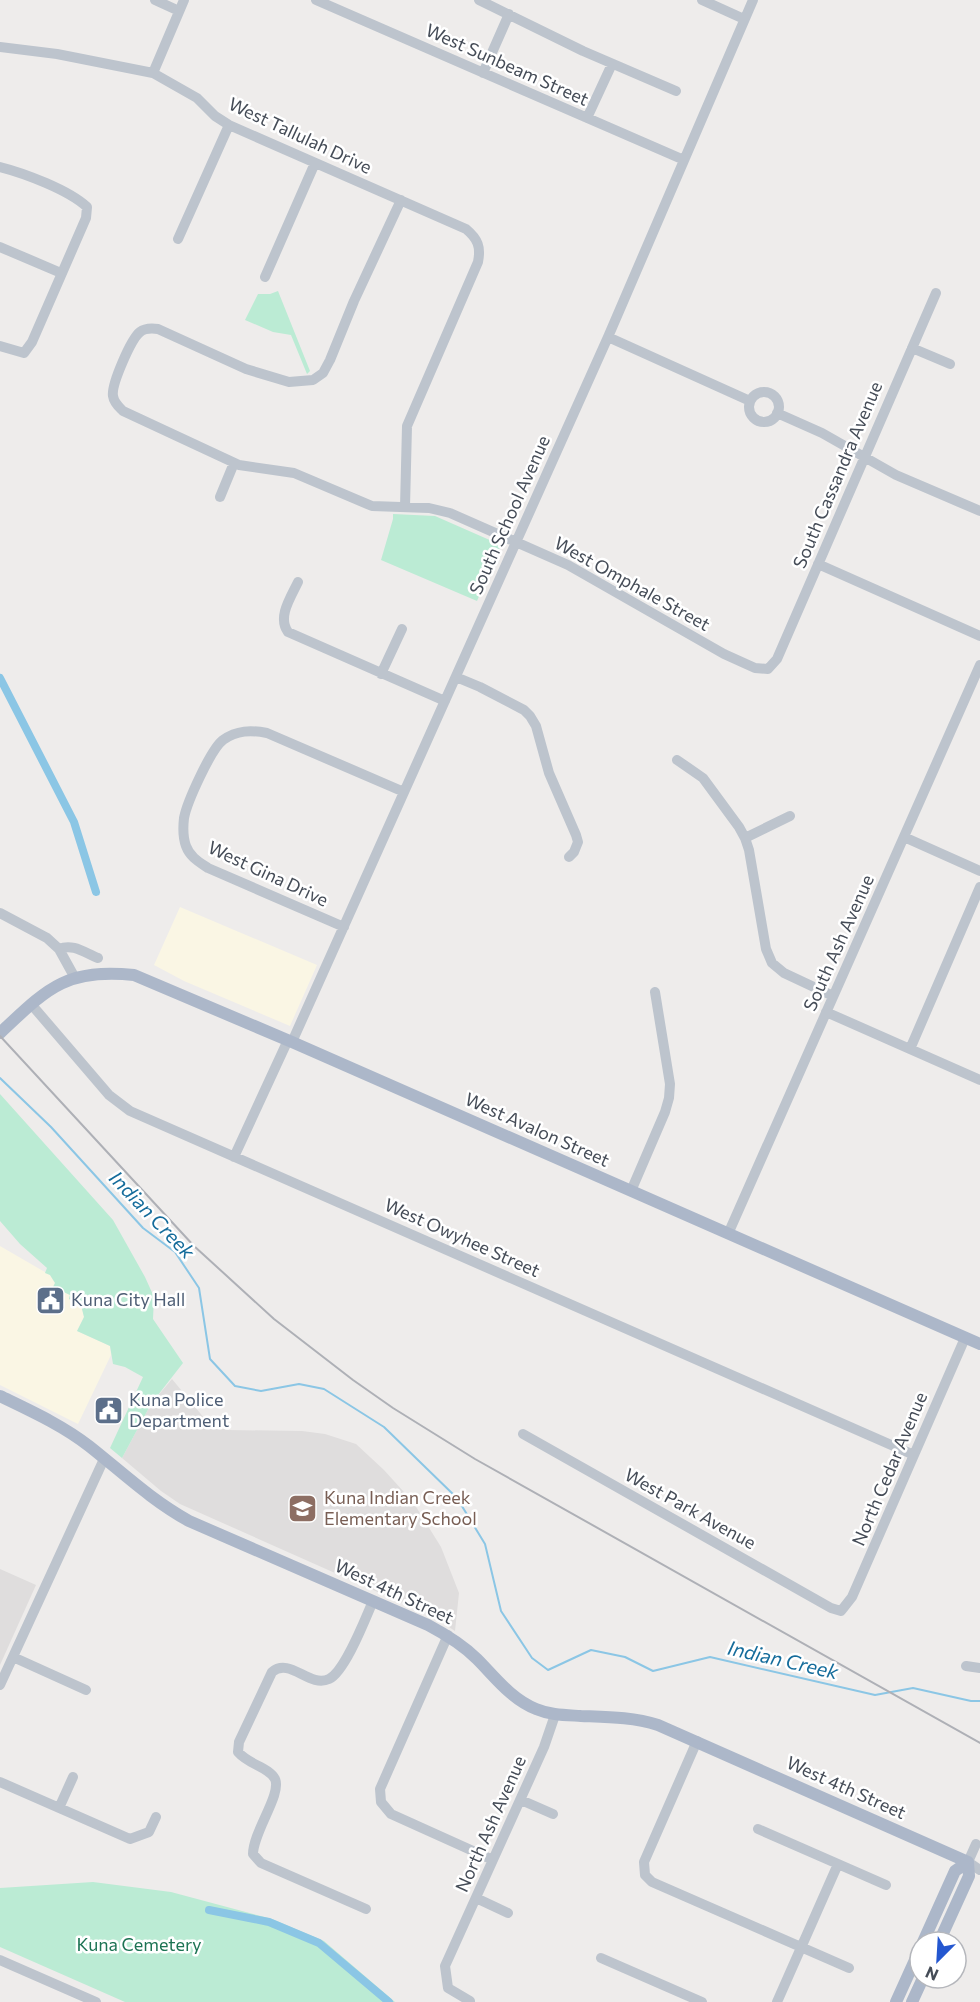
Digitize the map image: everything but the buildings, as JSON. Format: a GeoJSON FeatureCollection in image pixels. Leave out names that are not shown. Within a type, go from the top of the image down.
{"type":"FeatureCollection","features":[{"type":"Feature","properties":{"kind":"main road","name":"West Avalon Street"},"geometry":{"type":"LineString","coordinates":[[0,1033],[46,991],[75,978],[86,974],[109,972],[134,975],[290,1041],[980,1344]]}},
{"type":"Feature","properties":{"kind":"main road","name":"West 4th Street"},"geometry":{"type":"LineString","coordinates":[[0,1396],[64,1429],[152,1498],[189,1521],[447,1635],[475,1657],[512,1695],[533,1708],[555,1715],[643,1720],[697,1741],[968,1862]]}},
{"type":"Feature","properties":{"kind":"main road"},"geometry":{"type":"LineString","coordinates":[[928,1930],[955,1871],[968,1862]]}},
{"type":"Feature","properties":{"kind":"main road"},"geometry":{"type":"LineString","coordinates":[[944,1930],[969,1876],[968,1862]]}},
{"type":"Feature","properties":{"kind":"main road"},"geometry":{"type":"LineString","coordinates":[[896,2002],[908,1976]]}},
{"type":"Feature","properties":{"kind":"street"},"geometry":{"type":"LineString","coordinates":[[155,0],[179,11]]}},
{"type":"Feature","properties":{"kind":"street"},"geometry":{"type":"LineString","coordinates":[[153,73],[184,0]]}},
{"type":"Feature","properties":{"kind":"street","name":"West Sunbeam Street"},"geometry":{"type":"LineString","coordinates":[[316,0],[684,160]]}},
{"type":"Feature","properties":{"kind":"street"},"geometry":{"type":"LineString","coordinates":[[479,0],[583,51],[676,91]]}},
{"type":"Feature","properties":{"kind":"street"},"geometry":{"type":"LineString","coordinates":[[702,0],[744,19]]}},
{"type":"Feature","properties":{"kind":"street","name":"South School Avenue"},"geometry":{"type":"LineString","coordinates":[[234,1157],[344,927],[608,337],[753,0]]}},
{"type":"Feature","properties":{"kind":"street"},"geometry":{"type":"LineString","coordinates":[[483,73],[509,14]]}},
{"type":"Feature","properties":{"kind":"street","name":"West Tallulah Drive"},"geometry":{"type":"LineString","coordinates":[[0,47],[57,54],[153,73],[196,98],[215,116],[229,125],[466,229],[473,235],[480,252],[478,262],[407,426],[405,507]]}},
{"type":"Feature","properties":{"kind":"street"},"geometry":{"type":"LineString","coordinates":[[587,118],[612,64]]}},
{"type":"Feature","properties":{"kind":"street"},"geometry":{"type":"LineString","coordinates":[[178,239],[229,125]]}},
{"type":"Feature","properties":{"kind":"street"},"geometry":{"type":"LineString","coordinates":[[265,277],[315,163]]}},
{"type":"Feature","properties":{"kind":"street"},"geometry":{"type":"LineString","coordinates":[[0,167],[78,198],[87,207],[86,218],[32,342],[24,353],[0,346]]}},
{"type":"Feature","properties":{"kind":"street","name":"West Omphale Street"},"geometry":{"type":"LineString","coordinates":[[401,200],[354,301],[330,360],[323,372],[313,380],[289,382],[246,369],[158,329],[143,330],[133,340],[113,386],[113,399],[123,411],[234,463],[294,472],[372,506],[439,509],[568,565],[724,654],[755,668],[768,669]]}},
{"type":"Feature","properties":{"kind":"street"},"geometry":{"type":"LineString","coordinates":[[0,247],[61,273]]}},
{"type":"Feature","properties":{"kind":"street","name":"South Cassandra Avenue"},"geometry":{"type":"LineString","coordinates":[[768,669],[777,659],[936,293]]}},
{"type":"Feature","properties":{"kind":"street"},"geometry":{"type":"LineString","coordinates":[[608,337],[750,401]]}},
{"type":"Feature","properties":{"kind":"street"},"geometry":{"type":"LineString","coordinates":[[912,348],[950,364]]}},
{"type":"Feature","properties":{"kind":"street"},"geometry":{"type":"LineString","coordinates":[[758,393],[770,393],[778,401],[777,413],[769,421],[758,420],[750,412],[750,401],[758,393]]}},
{"type":"Feature","properties":{"kind":"street"},"geometry":{"type":"LineString","coordinates":[[777,413],[822,433],[896,475],[980,512]]}},
{"type":"Feature","properties":{"kind":"street"},"geometry":{"type":"LineString","coordinates":[[220,497],[234,463]]}},
{"type":"Feature","properties":{"kind":"street"},"geometry":{"type":"LineString","coordinates":[[818,564],[980,636]]}},
{"type":"Feature","properties":{"kind":"street"},"geometry":{"type":"LineString","coordinates":[[298,582],[284,615],[284,626],[288,632],[445,701]]}},
{"type":"Feature","properties":{"kind":"street"},"geometry":{"type":"LineString","coordinates":[[381,674],[402,628]]}},
{"type":"Feature","properties":{"kind":"street","name":"South Ash Avenue"},"geometry":{"type":"LineString","coordinates":[[728,1234],[980,665]]}},
{"type":"Feature","properties":{"kind":"street"},"geometry":{"type":"LineString","coordinates":[[456,677],[524,710],[530,716],[536,726],[558,796],[578,842],[569,857]]}},
{"type":"Feature","properties":{"kind":"street","name":"West Gina Drive"},"geometry":{"type":"LineString","coordinates":[[344,927],[208,868],[196,860],[185,843],[184,819],[188,807],[216,747],[229,736],[240,731],[267,733],[404,792]]}},
{"type":"Feature","properties":{"kind":"street"},"geometry":{"type":"LineString","coordinates":[[677,760],[703,778],[745,838],[750,850],[766,949],[772,963],[784,973],[833,996]]}},
{"type":"Feature","properties":{"kind":"street"},"geometry":{"type":"LineString","coordinates":[[745,838],[790,816]]}},
{"type":"Feature","properties":{"kind":"street"},"geometry":{"type":"LineString","coordinates":[[903,837],[980,871]]}},
{"type":"Feature","properties":{"kind":"street"},"geometry":{"type":"LineString","coordinates":[[910,1049],[980,887]]}},
{"type":"Feature","properties":{"kind":"street"},"geometry":{"type":"LineString","coordinates":[[0,913],[47,938],[59,950],[75,978]]}},
{"type":"Feature","properties":{"kind":"street"},"geometry":{"type":"LineString","coordinates":[[59,950],[66,946],[72,947],[98,958]]}},
{"type":"Feature","properties":{"kind":"street"},"geometry":{"type":"LineString","coordinates":[[631,1191],[669,1098],[670,1084],[655,992]]}},
{"type":"Feature","properties":{"kind":"street","name":"West Owyhee Street"},"geometry":{"type":"LineString","coordinates":[[31,1004],[109,1095],[130,1111],[914,1455]]}},
{"type":"Feature","properties":{"kind":"street"},"geometry":{"type":"LineString","coordinates":[[826,1012],[980,1080]]}},
{"type":"Feature","properties":{"kind":"street","name":"North Cedar Avenue"},"geometry":{"type":"LineString","coordinates":[[841,1611],[852,1597],[965,1338]]}},
{"type":"Feature","properties":{"kind":"street","name":"West Park Avenue"},"geometry":{"type":"LineString","coordinates":[[524,1434],[831,1608],[841,1611]]}},
{"type":"Feature","properties":{"kind":"street"},"geometry":{"type":"LineString","coordinates":[[0,1685],[104,1459]]}},
{"type":"Feature","properties":{"kind":"street"},"geometry":{"type":"LineString","coordinates":[[366,1909],[261,1863],[253,1854],[253,1844],[276,1792],[276,1780],[269,1771],[245,1760],[238,1752],[239,1742],[268,1678],[276,1669],[284,1667],[310,1678],[330,1679],[352,1649],[373,1601]]}},
{"type":"Feature","properties":{"kind":"street"},"geometry":{"type":"LineString","coordinates":[[447,1635],[380,1789],[381,1802],[391,1814],[493,1860]]}},
{"type":"Feature","properties":{"kind":"street"},"geometry":{"type":"LineString","coordinates":[[13,1657],[86,1690]]}},
{"type":"Feature","properties":{"kind":"street"},"geometry":{"type":"LineString","coordinates":[[966,1666],[980,1668]]}},
{"type":"Feature","properties":{"kind":"street","name":"North Ash Avenue"},"geometry":{"type":"LineString","coordinates":[[470,2001],[448,1988],[445,1966],[544,1748],[555,1715]]}},
{"type":"Feature","properties":{"kind":"street"},"geometry":{"type":"LineString","coordinates":[[697,1741],[644,1862],[645,1875],[652,1882],[849,1968]]}},
{"type":"Feature","properties":{"kind":"street"},"geometry":{"type":"LineString","coordinates":[[59,1808],[73,1777]]}},
{"type":"Feature","properties":{"kind":"street"},"geometry":{"type":"LineString","coordinates":[[0,1782],[130,1839],[149,1832],[156,1817]]}},
{"type":"Feature","properties":{"kind":"street"},"geometry":{"type":"LineString","coordinates":[[521,1800],[553,1814]]}},
{"type":"Feature","properties":{"kind":"street"},"geometry":{"type":"LineString","coordinates":[[758,1830],[886,1885]]}},
{"type":"Feature","properties":{"kind":"street"},"geometry":{"type":"LineString","coordinates":[[968,1862],[976,1844]]}},
{"type":"Feature","properties":{"kind":"street","name":"West 4th Street"},"geometry":{"type":"LineString","coordinates":[[968,1862],[980,1870]]}},
{"type":"Feature","properties":{"kind":"street"},"geometry":{"type":"LineString","coordinates":[[777,2002],[838,1864]]}},
{"type":"Feature","properties":{"kind":"street"},"geometry":{"type":"LineString","coordinates":[[476,1898],[508,1913]]}},
{"type":"Feature","properties":{"kind":"street"},"geometry":{"type":"LineString","coordinates":[[601,1958],[702,2002]]}},
{"type":"Feature","properties":{"kind":"street"},"geometry":{"type":"LineString","coordinates":[[0,1960],[96,2002]]}},
{"type":"Feature","properties":{"kind":"shaded area"},"geometry":{"type":"Polygon","coordinates":[[[180,907],[317,965],[290,1026],[184,981],[154,965],[180,907]]]}},
{"type":"Feature","properties":{"kind":"shaded area"},"geometry":{"type":"Polygon","coordinates":[[[0,1246],[50,1275],[55,1283],[53,1287],[70,1295],[69,1299],[81,1305],[84,1317],[77,1331],[110,1346],[111,1355],[78,1424],[0,1385],[0,1246]]]}},
{"type":"Feature","properties":{"kind":"shaded area","name":"Kuna Indian Creek Elementary School"},"geometry":{"type":"Polygon","coordinates":[[[172,1379],[209,1424],[227,1430],[302,1431],[325,1434],[356,1444],[413,1502],[441,1547],[459,1593],[455,1631],[434,1617],[180,1504],[122,1458],[151,1404],[172,1379]]]}},
{"type":"Feature","properties":{"kind":"shaded area"},"geometry":{"type":"Polygon","coordinates":[[[0,1569],[36,1585],[0,1665],[0,1569]]]}},
{"type":"Feature","properties":{"kind":"green space"},"geometry":{"type":"Polygon","coordinates":[[[278,291],[310,371],[307,374],[291,335],[273,332],[245,320],[258,294],[278,291]]]}},
{"type":"Feature","properties":{"kind":"green space"},"geometry":{"type":"Polygon","coordinates":[[[393,514],[435,516],[501,545],[477,601],[381,560],[393,514]]]}},
{"type":"Feature","properties":{"kind":"green space"},"geometry":{"type":"Polygon","coordinates":[[[0,1094],[113,1220],[154,1297],[153,1319],[183,1363],[151,1404],[122,1458],[110,1448],[143,1377],[125,1367],[113,1364],[110,1346],[77,1331],[84,1317],[81,1305],[69,1299],[70,1295],[53,1287],[55,1283],[50,1275],[45,1273],[47,1268],[20,1244],[0,1221],[0,1094]]]}},
{"type":"Feature","properties":{"kind":"green space","name":"Kuna Cemetery"},"geometry":{"type":"Polygon","coordinates":[[[93,1882],[171,1892],[272,1919],[324,1941],[395,2002],[125,2002],[0,1947],[0,1888],[93,1882]]]}},
{"type":"Feature","properties":{"kind":"waterway"},"geometry":{"type":"LineString","coordinates":[[0,678],[74,822],[96,892]]}},
{"type":"Feature","properties":{"kind":"waterway","name":"Indian Creek"},"geometry":{"type":"LineString","coordinates":[[0,1078],[51,1127],[143,1228],[175,1252],[199,1288],[210,1359],[235,1386],[261,1391],[299,1384],[324,1389],[384,1427],[457,1498],[485,1544],[501,1611],[532,1658],[548,1670],[591,1650],[625,1657],[653,1671],[710,1657],[875,1695],[913,1688],[980,1701]]}},
{"type":"Feature","properties":{"kind":"waterway"},"geometry":{"type":"LineString","coordinates":[[209,1910],[269,1922],[319,1943],[389,2002]]}},
{"type":"Feature","properties":{"kind":"railway"},"geometry":{"type":"LineString","coordinates":[[0,1036],[194,1246],[274,1319],[353,1380],[475,1459],[980,1743]]}},
{"type":"Feature","properties":{"kind":"place","name":"Kuna City Hall"},"geometry":{"type":"Point","coordinates":[50,1300]}},
{"type":"Feature","properties":{"kind":"place","name":"Kuna Police Department"},"geometry":{"type":"Point","coordinates":[108,1410]}},
{"type":"Feature","properties":{"kind":"place","name":"Kuna Indian Creek Elementary School"},"geometry":{"type":"Point","coordinates":[303,1508]}}]}
